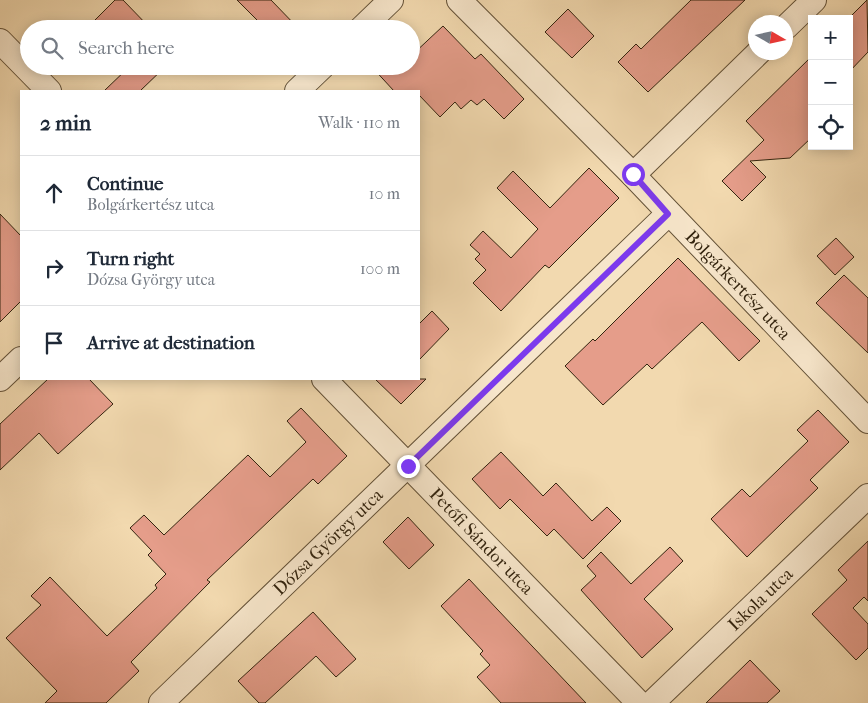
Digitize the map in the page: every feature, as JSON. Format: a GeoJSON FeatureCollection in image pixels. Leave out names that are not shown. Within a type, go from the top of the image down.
{"type":"FeatureCollection","features":[{"type":"Feature","properties":{"kind":"street"},"geometry":{"type":"LineString","coordinates":[[370,20],[391,0]]}},
{"type":"Feature","properties":{"kind":"street","name":"Bolgárkertész utca"},"geometry":{"type":"LineString","coordinates":[[459,0],[633,174],[668,214],[868,421]]}},
{"type":"Feature","properties":{"kind":"street"},"geometry":{"type":"LineString","coordinates":[[793,20],[814,0]]}},
{"type":"Feature","properties":{"kind":"street"},"geometry":{"type":"LineString","coordinates":[[0,41],[20,62]]}},
{"type":"Feature","properties":{"kind":"street"},"geometry":{"type":"LineString","coordinates":[[633,174],[751,60]]}},
{"type":"Feature","properties":{"kind":"street"},"geometry":{"type":"LineString","coordinates":[[33,75],[47,90]]}},
{"type":"Feature","properties":{"kind":"street"},"geometry":{"type":"LineString","coordinates":[[298,90],[314,75]]}},
{"type":"Feature","properties":{"kind":"street","name":"Dózsa György utca"},"geometry":{"type":"LineString","coordinates":[[161,703],[668,214]]}},
{"type":"Feature","properties":{"kind":"street"},"geometry":{"type":"LineString","coordinates":[[0,379],[20,360]]}},
{"type":"Feature","properties":{"kind":"street","name":"Petőfi Sándor utca"},"geometry":{"type":"LineString","coordinates":[[325,380],[639,703]]}},
{"type":"Feature","properties":{"kind":"street","name":"Iskola utca"},"geometry":{"type":"LineString","coordinates":[[652,703],[868,496]]}},
{"type":"Feature","properties":{"kind":"building"},"geometry":{"type":"Polygon","coordinates":[[[115,0],[123,0],[142,20],[95,20],[115,0]]]}},
{"type":"Feature","properties":{"kind":"building"},"geometry":{"type":"Polygon","coordinates":[[[237,0],[271,0],[290,20],[257,20],[237,0]]]}},
{"type":"Feature","properties":{"kind":"building"},"geometry":{"type":"Polygon","coordinates":[[[691,0],[745,0],[648,92],[618,62],[636,44],[641,49],[691,0]]]}},
{"type":"Feature","properties":{"kind":"building"},"geometry":{"type":"Polygon","coordinates":[[[867,0],[868,52],[853,68],[853,15],[867,0]]]}},
{"type":"Feature","properties":{"kind":"building"},"geometry":{"type":"Polygon","coordinates":[[[568,9],[594,36],[572,58],[545,32],[568,9]]]}},
{"type":"Feature","properties":{"kind":"building"},"geometry":{"type":"Polygon","coordinates":[[[443,26],[475,59],[481,54],[524,99],[504,119],[484,99],[477,105],[471,100],[461,109],[455,102],[440,117],[420,96],[420,90],[393,90],[379,75],[420,75],[420,48],[443,26]]]}},
{"type":"Feature","properties":{"kind":"building"},"geometry":{"type":"Polygon","coordinates":[[[808,60],[808,141],[790,158],[750,161],[766,177],[742,201],[722,181],[764,140],[746,121],[808,60]]]}},
{"type":"Feature","properties":{"kind":"building"},"geometry":{"type":"Polygon","coordinates":[[[121,75],[157,75],[141,90],[105,90],[121,75]]]}},
{"type":"Feature","properties":{"kind":"building"},"geometry":{"type":"Polygon","coordinates":[[[589,168],[619,198],[549,268],[545,265],[501,311],[473,283],[486,270],[475,259],[480,254],[470,245],[483,231],[511,258],[538,229],[497,188],[513,171],[550,208],[589,168]]]}},
{"type":"Feature","properties":{"kind":"building"},"geometry":{"type":"Polygon","coordinates":[[[0,214],[20,235],[20,302],[0,322],[0,214]]]}},
{"type":"Feature","properties":{"kind":"building"},"geometry":{"type":"Polygon","coordinates":[[[836,238],[854,257],[835,275],[817,256],[836,238]]]}},
{"type":"Feature","properties":{"kind":"building"},"geometry":{"type":"Polygon","coordinates":[[[678,258],[760,341],[739,361],[702,322],[652,369],[647,364],[603,405],[565,366],[593,339],[595,341],[678,258]]]}},
{"type":"Feature","properties":{"kind":"building"},"geometry":{"type":"Polygon","coordinates":[[[844,275],[868,298],[868,353],[816,303],[844,275]]]}},
{"type":"Feature","properties":{"kind":"building"},"geometry":{"type":"Polygon","coordinates":[[[432,311],[449,329],[420,359],[420,323],[432,311]]]}},
{"type":"Feature","properties":{"kind":"building"},"geometry":{"type":"Polygon","coordinates":[[[426,379],[401,404],[376,380],[426,379]]]}},
{"type":"Feature","properties":{"kind":"building"},"geometry":{"type":"Polygon","coordinates":[[[47,380],[90,380],[113,404],[58,454],[39,433],[0,470],[0,424],[47,380]]]}},
{"type":"Feature","properties":{"kind":"building"},"geometry":{"type":"Polygon","coordinates":[[[301,408],[347,456],[318,484],[313,479],[207,580],[210,582],[131,662],[139,671],[106,703],[45,703],[57,691],[6,638],[41,605],[31,596],[50,577],[107,636],[157,588],[155,585],[166,574],[148,555],[152,551],[130,528],[144,515],[164,535],[248,455],[270,477],[306,442],[287,421],[301,408]]]}},
{"type":"Feature","properties":{"kind":"building"},"geometry":{"type":"Polygon","coordinates":[[[818,410],[849,442],[810,480],[818,488],[747,557],[711,519],[742,489],[750,497],[808,441],[797,430],[818,410]]]}},
{"type":"Feature","properties":{"kind":"building"},"geometry":{"type":"Polygon","coordinates":[[[501,452],[543,496],[556,483],[592,521],[607,507],[621,521],[583,559],[554,529],[547,536],[510,499],[500,509],[472,479],[501,452]]]}},
{"type":"Feature","properties":{"kind":"building"},"geometry":{"type":"Polygon","coordinates":[[[408,517],[434,545],[409,569],[383,542],[408,517]]]}},
{"type":"Feature","properties":{"kind":"building"},"geometry":{"type":"Polygon","coordinates":[[[868,541],[868,601],[864,597],[853,608],[868,624],[868,648],[856,660],[812,614],[847,580],[838,570],[868,541]]]}},
{"type":"Feature","properties":{"kind":"building"},"geometry":{"type":"Polygon","coordinates":[[[670,547],[683,561],[644,599],[673,629],[642,658],[581,590],[596,576],[587,566],[601,552],[631,584],[670,547]]]}},
{"type":"Feature","properties":{"kind":"building"},"geometry":{"type":"Polygon","coordinates":[[[469,579],[586,703],[501,703],[477,677],[490,665],[480,654],[483,651],[441,606],[469,579]]]}},
{"type":"Feature","properties":{"kind":"building"},"geometry":{"type":"Polygon","coordinates":[[[313,612],[356,659],[336,677],[316,656],[265,703],[259,703],[238,681],[313,612]]]}},
{"type":"Feature","properties":{"kind":"building"},"geometry":{"type":"Polygon","coordinates":[[[750,660],[780,691],[767,703],[706,703],[750,660]]]}},
{"type":"Feature","properties":{"kind":"route"},"geometry":{"type":"LineString","coordinates":[[408,466],[668,214],[633,174]]}}]}
